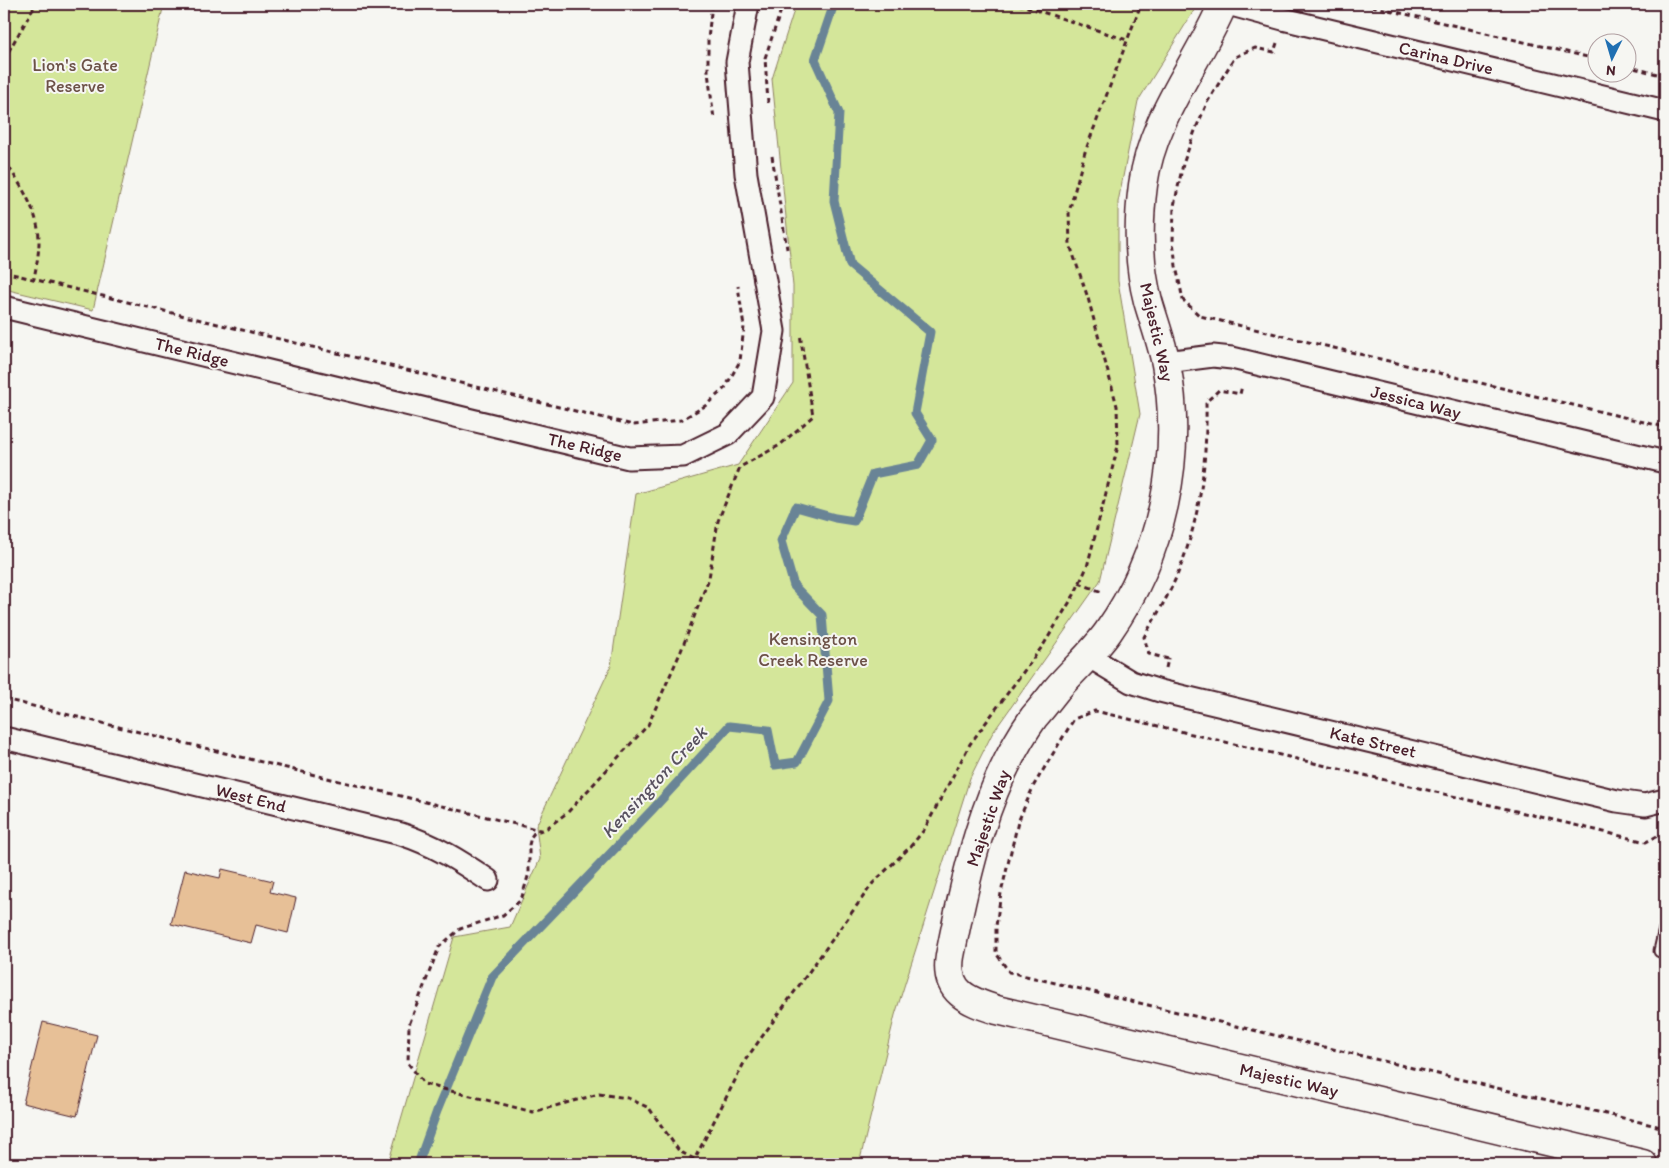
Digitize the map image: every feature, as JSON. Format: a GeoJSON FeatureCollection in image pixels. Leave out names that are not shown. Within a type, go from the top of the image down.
{"type":"FeatureCollection","features":[{"type":"Feature","properties":{"kind":"street","name":"The Ridge"},"geometry":{"type":"LineString","coordinates":[[4,307],[629,458],[683,456],[728,434],[763,397],[774,331],[746,174],[737,62],[748,4]]}},
{"type":"Feature","properties":{"kind":"street","name":"Majestic Way"},"geometry":{"type":"LineString","coordinates":[[1223,4],[1212,30],[1162,119],[1151,148],[1143,183],[1140,256],[1148,300],[1166,362],[1171,394],[1172,440],[1169,479],[1163,508],[1150,552],[1134,586],[1108,631],[1088,656],[1056,690],[1025,731],[1007,764],[990,803],[976,843],[950,956],[949,968],[951,979],[960,993],[978,1004],[996,1010],[1642,1164]]}},
{"type":"Feature","properties":{"kind":"street","name":"Carina Drive"},"geometry":{"type":"LineString","coordinates":[[1228,4],[1665,111]]}},
{"type":"Feature","properties":{"kind":"street","name":"Jessica Way"},"geometry":{"type":"LineString","coordinates":[[1166,362],[1213,356],[1232,358],[1665,462]]}},
{"type":"Feature","properties":{"kind":"street","name":"Kate Street"},"geometry":{"type":"LineString","coordinates":[[1088,656],[1131,682],[1160,691],[1628,803],[1645,805],[1665,800]]}},
{"type":"Feature","properties":{"kind":"street","name":"West End"},"geometry":{"type":"LineString","coordinates":[[4,738],[401,834],[444,851],[488,880]]}},
{"type":"Feature","properties":{"kind":"lane"},"geometry":{"type":"LineString","coordinates":[[1660,951],[1665,929]]}},
{"type":"Feature","properties":{"kind":"path"},"geometry":{"type":"LineString","coordinates":[[4,59],[36,4]]}},
{"type":"Feature","properties":{"kind":"path"},"geometry":{"type":"LineString","coordinates":[[712,4],[708,39],[708,72],[715,120]]}},
{"type":"Feature","properties":{"kind":"path"},"geometry":{"type":"LineString","coordinates":[[1018,4],[1128,40]]}},
{"type":"Feature","properties":{"kind":"path"},"geometry":{"type":"LineString","coordinates":[[692,1164],[746,1059],[873,884],[924,830],[970,744],[1044,644],[1074,595],[1087,567],[1118,446],[1118,406],[1088,298],[1070,245],[1069,212],[1085,152],[1141,4]]}},
{"type":"Feature","properties":{"kind":"path"},"geometry":{"type":"LineString","coordinates":[[1363,4],[1586,57]]}},
{"type":"Feature","properties":{"kind":"path"},"geometry":{"type":"LineString","coordinates":[[1283,19],[1274,52],[1255,48],[1235,57],[1208,101],[1187,150],[1179,179],[1174,225],[1176,266],[1183,300],[1200,316],[1665,427]]}},
{"type":"Feature","properties":{"kind":"path"},"geometry":{"type":"LineString","coordinates":[[1636,69],[1665,76]]}},
{"type":"Feature","properties":{"kind":"path"},"geometry":{"type":"LineString","coordinates":[[4,160],[24,192],[38,224],[39,242],[34,279]]}},
{"type":"Feature","properties":{"kind":"path"},"geometry":{"type":"LineString","coordinates":[[4,272],[633,425],[681,420],[705,406],[725,388],[740,361],[744,327],[738,281]]}},
{"type":"Feature","properties":{"kind":"path"},"geometry":{"type":"LineString","coordinates":[[1206,402],[1219,390],[1240,394],[1243,380]]}},
{"type":"Feature","properties":{"kind":"path"},"geometry":{"type":"LineString","coordinates":[[4,699],[542,830]]}},
{"type":"Feature","properties":{"kind":"path"},"geometry":{"type":"LineString","coordinates":[[1665,832],[1646,842],[1094,711],[1074,719],[1042,769],[1026,802],[1012,840],[1001,893],[997,918],[996,952],[1009,972],[1665,1128]]}},
{"type":"Feature","properties":{"kind":"path"},"geometry":{"type":"LineString","coordinates":[[531,837],[529,873],[521,900],[504,915],[460,929],[439,947],[409,1025],[408,1063],[424,1084],[533,1112],[599,1094],[628,1098],[649,1108],[679,1151],[694,1159]]}},
{"type":"Feature","properties":{"kind":"green space","name":"Lion's Gate Reserve"},"geometry":{"type":"Polygon","coordinates":[[[4,4],[164,4],[93,310],[4,289],[4,4]]]}},
{"type":"Feature","properties":{"kind":"green space","name":"Kensington Creek Reserve"},"geometry":{"type":"Polygon","coordinates":[[[796,4],[1198,4],[1138,101],[1118,202],[1118,281],[1140,414],[1100,581],[992,734],[970,778],[895,1015],[859,1164],[388,1164],[454,937],[510,927],[540,859],[536,826],[611,666],[636,494],[738,465],[793,383],[793,286],[772,79],[796,4]]]}},
{"type":"Feature","properties":{"kind":"building"},"geometry":{"type":"Polygon","coordinates":[[[222,869],[273,881],[270,892],[296,898],[288,933],[256,925],[251,943],[171,924],[185,870],[220,878],[222,869]]]}},
{"type":"Feature","properties":{"kind":"building"},"geometry":{"type":"Polygon","coordinates":[[[43,1022],[97,1035],[77,1116],[23,1103],[43,1022]]]}},
{"type":"Feature","properties":{"kind":"waterway","name":"Kensington Creek"},"geometry":{"type":"LineString","coordinates":[[418,1164],[437,1111],[492,977],[652,810],[729,726],[768,730],[775,765],[797,762],[829,701],[822,615],[794,586],[781,541],[796,507],[835,518],[854,521],[873,474],[918,465],[932,440],[915,413],[930,332],[850,265],[834,201],[839,113],[815,60],[834,4]]}}]}
